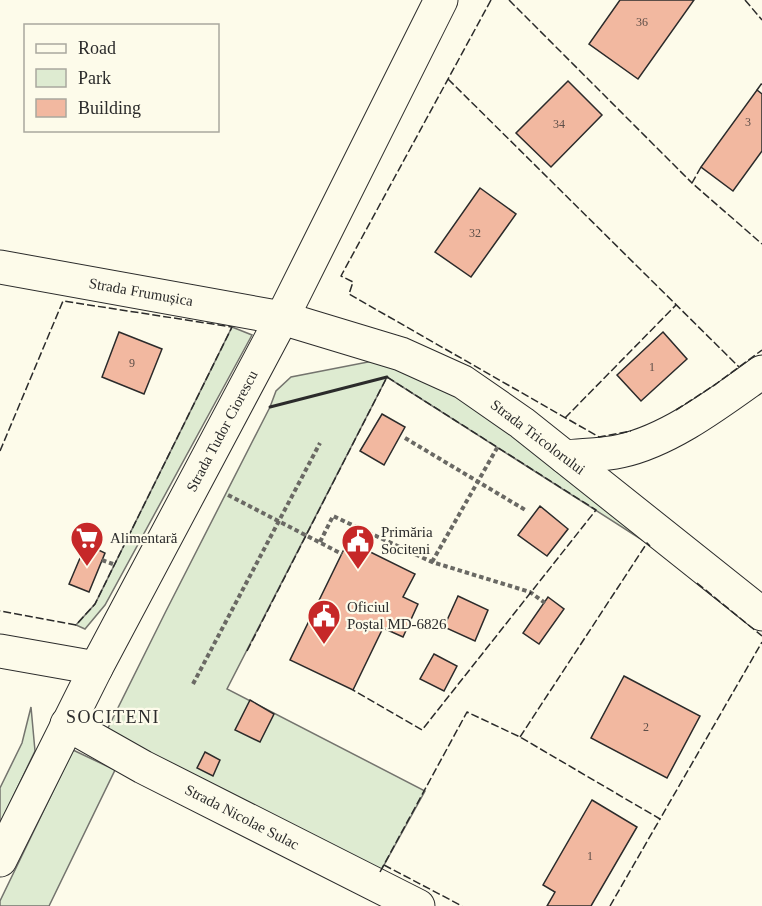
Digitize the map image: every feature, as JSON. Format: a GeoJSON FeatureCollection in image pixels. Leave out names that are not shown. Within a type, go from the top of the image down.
{"type":"FeatureCollection","features":[{"type":"Feature","properties":{"kind":"street","name":"Strada Tudor Ciorescu"},"geometry":{"type":"LineString","coordinates":[[0,860],[96,668],[282,318],[441,0]]}},
{"type":"Feature","properties":{"kind":"street","name":"Strada Frumușica"},"geometry":{"type":"LineString","coordinates":[[0,267],[282,318]]}},
{"type":"Feature","properties":{"kind":"street","name":"Strada Tricolorului"},"geometry":{"type":"LineString","coordinates":[[282,318],[401,354],[463,382],[522,423],[762,614]]}},
{"type":"Feature","properties":{"kind":"street"},"geometry":{"type":"LineString","coordinates":[[565,458],[621,451],[658,438],[709,410],[762,372]]}},
{"type":"Feature","properties":{"kind":"street"},"geometry":{"type":"LineString","coordinates":[[0,651],[96,668]]}},
{"type":"Feature","properties":{"kind":"street","name":"Strada Nicolae Sulac"},"geometry":{"type":"LineString","coordinates":[[67,724],[143,767],[418,906]]}},
{"type":"Feature","properties":{"kind":"path"},"geometry":{"type":"LineString","coordinates":[[405,438],[527,512]]}},
{"type":"Feature","properties":{"kind":"path"},"geometry":{"type":"LineString","coordinates":[[193,684],[320,443]]}},
{"type":"Feature","properties":{"kind":"path"},"geometry":{"type":"LineString","coordinates":[[432,562],[497,447]]}},
{"type":"Feature","properties":{"kind":"path"},"geometry":{"type":"LineString","coordinates":[[197,478],[342,554]]}},
{"type":"Feature","properties":{"kind":"path"},"geometry":{"type":"LineString","coordinates":[[320,542],[333,516],[432,562],[530,592],[545,603]]}},
{"type":"Feature","properties":{"kind":"green space"},"geometry":{"type":"Polygon","coordinates":[[[232,327],[252,335],[105,605],[85,629],[76,625],[95,604],[232,327]]]}},
{"type":"Feature","properties":{"kind":"green space"},"geometry":{"type":"Polygon","coordinates":[[[373,361],[457,389],[647,543],[387,377],[227,689],[425,791],[379,874],[105,734],[276,391],[291,377],[373,361]]]}},
{"type":"Feature","properties":{"kind":"green space"},"geometry":{"type":"Polygon","coordinates":[[[31,707],[35,751],[0,824],[0,788],[22,743],[31,707]]]}},
{"type":"Feature","properties":{"kind":"green space"},"geometry":{"type":"Polygon","coordinates":[[[73,750],[115,770],[49,906],[0,906],[0,901],[73,750]]]}},
{"type":"Feature","properties":{"kind":"building"},"geometry":{"type":"Polygon","coordinates":[[[620,0],[694,0],[638,79],[589,44],[620,0]]]}},
{"type":"Feature","properties":{"kind":"building"},"geometry":{"type":"Polygon","coordinates":[[[568,81],[602,115],[551,167],[516,133],[568,81]]]}},
{"type":"Feature","properties":{"kind":"building"},"geometry":{"type":"Polygon","coordinates":[[[757,90],[762,94],[762,151],[733,191],[701,167],[757,90]]]}},
{"type":"Feature","properties":{"kind":"building"},"geometry":{"type":"Polygon","coordinates":[[[480,188],[516,214],[471,277],[435,252],[480,188]]]}},
{"type":"Feature","properties":{"kind":"building"},"geometry":{"type":"Polygon","coordinates":[[[119,332],[162,349],[144,394],[102,377],[119,332]]]}},
{"type":"Feature","properties":{"kind":"building"},"geometry":{"type":"Polygon","coordinates":[[[663,332],[687,359],[641,401],[617,375],[663,332]]]}},
{"type":"Feature","properties":{"kind":"building"},"geometry":{"type":"Polygon","coordinates":[[[382,414],[405,427],[384,465],[360,451],[382,414]]]}},
{"type":"Feature","properties":{"kind":"building"},"geometry":{"type":"Polygon","coordinates":[[[540,506],[568,529],[547,556],[518,535],[540,506]]]}},
{"type":"Feature","properties":{"kind":"building"},"geometry":{"type":"Polygon","coordinates":[[[348,541],[415,574],[403,597],[418,604],[403,637],[383,628],[353,690],[290,660],[348,541]]]}},
{"type":"Feature","properties":{"kind":"building"},"geometry":{"type":"Polygon","coordinates":[[[86,544],[105,553],[89,592],[69,584],[86,544]]]}},
{"type":"Feature","properties":{"kind":"building"},"geometry":{"type":"Polygon","coordinates":[[[458,596],[488,610],[475,641],[444,627],[458,596]]]}},
{"type":"Feature","properties":{"kind":"building"},"geometry":{"type":"Polygon","coordinates":[[[548,597],[564,609],[539,644],[523,633],[548,597]]]}},
{"type":"Feature","properties":{"kind":"building"},"geometry":{"type":"Polygon","coordinates":[[[434,654],[457,666],[444,691],[420,679],[434,654]]]}},
{"type":"Feature","properties":{"kind":"building"},"geometry":{"type":"Polygon","coordinates":[[[624,676],[700,716],[667,778],[591,738],[624,676]]]}},
{"type":"Feature","properties":{"kind":"building"},"geometry":{"type":"Polygon","coordinates":[[[250,700],[274,714],[260,742],[235,730],[250,700]]]}},
{"type":"Feature","properties":{"kind":"building"},"geometry":{"type":"Polygon","coordinates":[[[205,752],[220,760],[213,776],[197,768],[205,752]]]}},
{"type":"Feature","properties":{"kind":"building"},"geometry":{"type":"Polygon","coordinates":[[[592,800],[637,827],[591,906],[547,906],[555,892],[543,885],[592,800]]]}},
{"type":"Feature","properties":{"kind":"fence"},"geometry":{"type":"LineString","coordinates":[[491,0],[341,276],[353,282],[349,294],[599,437],[631,431]]}},
{"type":"Feature","properties":{"kind":"fence"},"geometry":{"type":"LineString","coordinates":[[509,0],[692,183]]}},
{"type":"Feature","properties":{"kind":"fence"},"geometry":{"type":"LineString","coordinates":[[745,0],[762,20]]}},
{"type":"Feature","properties":{"kind":"fence"},"geometry":{"type":"LineString","coordinates":[[448,79],[739,367]]}},
{"type":"Feature","properties":{"kind":"fence"},"geometry":{"type":"LineString","coordinates":[[757,90],[762,83]]}},
{"type":"Feature","properties":{"kind":"fence"},"geometry":{"type":"LineString","coordinates":[[701,167],[692,183],[762,244]]}},
{"type":"Feature","properties":{"kind":"fence"},"geometry":{"type":"LineString","coordinates":[[0,451],[63,301],[232,327],[95,604],[76,625],[0,611]]}},
{"type":"Feature","properties":{"kind":"fence"},"geometry":{"type":"LineString","coordinates":[[565,418],[676,305]]}},
{"type":"Feature","properties":{"kind":"fence"},"geometry":{"type":"LineString","coordinates":[[676,410],[762,350]]}},
{"type":"Feature","properties":{"kind":"fence"},"geometry":{"type":"LineString","coordinates":[[247,651],[387,377],[596,510],[422,730],[353,690]]}},
{"type":"Feature","properties":{"kind":"fence"},"geometry":{"type":"LineString","coordinates":[[520,737],[647,543],[650,546]]}},
{"type":"Feature","properties":{"kind":"fence"},"geometry":{"type":"LineString","coordinates":[[697,583],[762,636]]}},
{"type":"Feature","properties":{"kind":"fence"},"geometry":{"type":"LineString","coordinates":[[380,872],[467,712],[520,737],[660,819],[762,642]]}},
{"type":"Feature","properties":{"kind":"fence"},"geometry":{"type":"LineString","coordinates":[[610,906],[660,819]]}},
{"type":"Feature","properties":{"kind":"fence"},"geometry":{"type":"LineString","coordinates":[[384,865],[462,906]]}},
{"type":"Feature","properties":{"kind":"wall"},"geometry":{"type":"LineString","coordinates":[[270,407],[387,377]]}},
{"type":"Feature","properties":{"kind":"place","name":"Alimentară"},"geometry":{"type":"Point","coordinates":[87,567]}},
{"type":"Feature","properties":{"kind":"place","name":"Primăria Sociteni"},"geometry":{"type":"Point","coordinates":[358,570]}},
{"type":"Feature","properties":{"kind":"place","name":"Oficiul Poștal MD-6826"},"geometry":{"type":"Point","coordinates":[324,645]}},
{"type":"Feature","properties":{"kind":"district","name":"SOCITENI"},"geometry":{"type":"Point","coordinates":[113,717]}}]}
